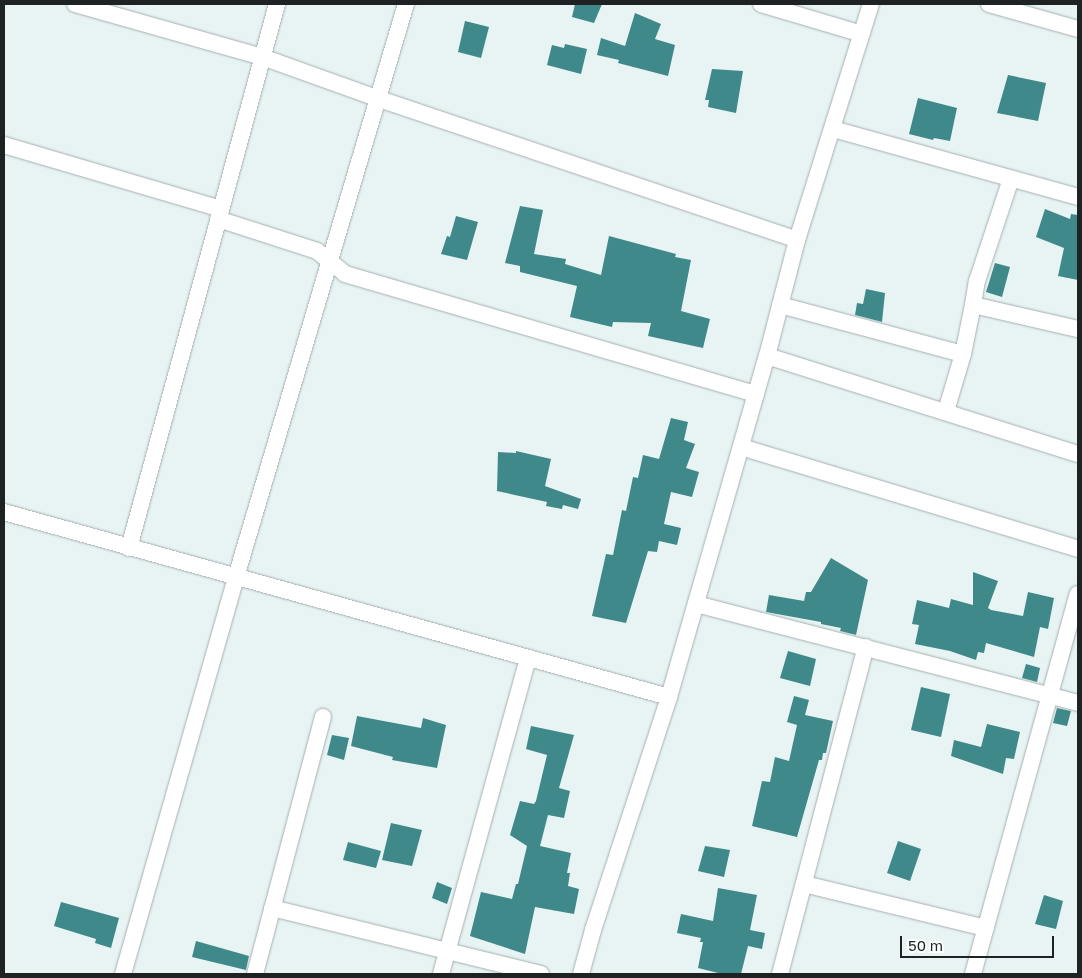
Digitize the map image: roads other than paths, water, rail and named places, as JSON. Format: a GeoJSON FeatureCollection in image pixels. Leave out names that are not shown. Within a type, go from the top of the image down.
{"type":"FeatureCollection","features":[{"type":"Feature","properties":{"kind":"street"},"geometry":{"type":"LineString","coordinates":[[77,4],[262,56],[379,99],[798,240]]}},
{"type":"Feature","properties":{"kind":"street"},"geometry":{"type":"LineString","coordinates":[[129,548],[277,4]]}},
{"type":"Feature","properties":{"kind":"street"},"geometry":{"type":"LineString","coordinates":[[123,974],[236,578],[406,4]]}},
{"type":"Feature","properties":{"kind":"street"},"geometry":{"type":"LineString","coordinates":[[761,4],[862,34]]}},
{"type":"Feature","properties":{"kind":"street"},"geometry":{"type":"LineString","coordinates":[[581,974],[593,930],[669,698],[767,356],[798,240],[871,4]]}},
{"type":"Feature","properties":{"kind":"street"},"geometry":{"type":"LineString","coordinates":[[989,4],[1078,29]]}},
{"type":"Feature","properties":{"kind":"street"},"geometry":{"type":"LineString","coordinates":[[833,129],[1078,197]]}},
{"type":"Feature","properties":{"kind":"street"},"geometry":{"type":"LineString","coordinates":[[4,145],[219,214],[317,250],[345,274],[756,394]]}},
{"type":"Feature","properties":{"kind":"street"},"geometry":{"type":"LineString","coordinates":[[946,411],[963,354],[977,280],[1011,179]]}},
{"type":"Feature","properties":{"kind":"street"},"geometry":{"type":"LineString","coordinates":[[780,305],[963,354]]}},
{"type":"Feature","properties":{"kind":"street"},"geometry":{"type":"LineString","coordinates":[[973,305],[1078,329]]}},
{"type":"Feature","properties":{"kind":"street"},"geometry":{"type":"LineString","coordinates":[[767,356],[1078,454]]}},
{"type":"Feature","properties":{"kind":"street"},"geometry":{"type":"LineString","coordinates":[[740,447],[1078,549]]}},
{"type":"Feature","properties":{"kind":"street"},"geometry":{"type":"LineString","coordinates":[[4,512],[669,698]]}},
{"type":"Feature","properties":{"kind":"street"},"geometry":{"type":"LineString","coordinates":[[973,974],[1078,594]]}},
{"type":"Feature","properties":{"kind":"street"},"geometry":{"type":"LineString","coordinates":[[696,604],[1078,703]]}},
{"type":"Feature","properties":{"kind":"street"},"geometry":{"type":"LineString","coordinates":[[780,974],[866,647]]}},
{"type":"Feature","properties":{"kind":"street"},"geometry":{"type":"LineString","coordinates":[[441,974],[528,658]]}},
{"type":"Feature","properties":{"kind":"street"},"geometry":{"type":"LineString","coordinates":[[255,974],[323,718]]}},
{"type":"Feature","properties":{"kind":"street"},"geometry":{"type":"LineString","coordinates":[[804,884],[986,928]]}},
{"type":"Feature","properties":{"kind":"street"},"geometry":{"type":"LineString","coordinates":[[272,908],[541,974]]}}]}
